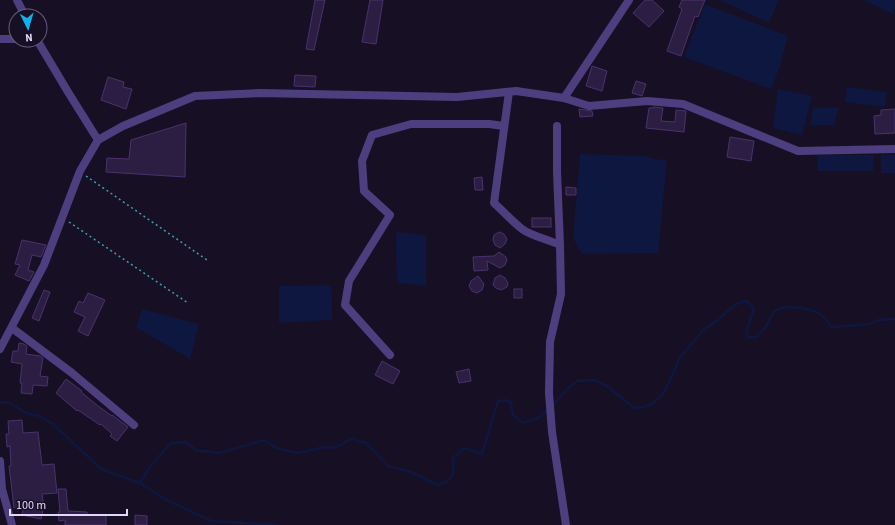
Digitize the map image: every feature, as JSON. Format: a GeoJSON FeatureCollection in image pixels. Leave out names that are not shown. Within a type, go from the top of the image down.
{"type":"FeatureCollection","features":[{"type":"Feature","properties":{"kind":"street"},"geometry":{"type":"LineString","coordinates":[[564,98],[629,0]]}},
{"type":"Feature","properties":{"kind":"street"},"geometry":{"type":"LineString","coordinates":[[42,48],[98,140]]}},
{"type":"Feature","properties":{"kind":"street"},"geometry":{"type":"LineString","coordinates":[[0,349],[44,265],[80,171],[98,140],[123,126],[195,96],[260,93],[457,97],[516,91],[564,98],[589,106],[647,101],[683,104],[798,150],[895,149]]}},
{"type":"Feature","properties":{"kind":"street"},"geometry":{"type":"LineString","coordinates":[[509,92],[494,203],[523,229],[541,238],[560,244]]}},
{"type":"Feature","properties":{"kind":"street"},"geometry":{"type":"LineString","coordinates":[[390,355],[345,305],[349,281],[390,215],[364,191],[362,161],[372,135],[411,124],[489,124],[504,126]]}},
{"type":"Feature","properties":{"kind":"street"},"geometry":{"type":"LineString","coordinates":[[557,126],[561,294],[550,342],[549,393],[552,432],[566,525]]}},
{"type":"Feature","properties":{"kind":"street"},"geometry":{"type":"LineString","coordinates":[[12,328],[72,373],[134,425]]}},
{"type":"Feature","properties":{"kind":"street"},"geometry":{"type":"LineString","coordinates":[[0,461],[1,489],[12,525]]}},
{"type":"Feature","properties":{"kind":"path"},"geometry":{"type":"LineString","coordinates":[[80,171],[207,260]]}},
{"type":"Feature","properties":{"kind":"path"},"geometry":{"type":"LineString","coordinates":[[62,217],[188,304]]}},
{"type":"Feature","properties":{"kind":"water"},"geometry":{"type":"Polygon","coordinates":[[[720,0],[779,0],[769,23],[720,0]]]}},
{"type":"Feature","properties":{"kind":"water"},"geometry":{"type":"Polygon","coordinates":[[[864,0],[895,0],[893,14],[864,0]]]}},
{"type":"Feature","properties":{"kind":"water"},"geometry":{"type":"Polygon","coordinates":[[[705,4],[788,36],[780,66],[771,89],[684,57],[705,4]]]}},
{"type":"Feature","properties":{"kind":"water"},"geometry":{"type":"Polygon","coordinates":[[[847,87],[887,92],[885,107],[845,102],[847,87]]]}},
{"type":"Feature","properties":{"kind":"water"},"geometry":{"type":"Polygon","coordinates":[[[778,89],[812,96],[802,135],[773,128],[778,89]]]}},
{"type":"Feature","properties":{"kind":"water"},"geometry":{"type":"Polygon","coordinates":[[[839,107],[834,125],[810,125],[813,108],[839,107]]]}},
{"type":"Feature","properties":{"kind":"water"},"geometry":{"type":"Polygon","coordinates":[[[580,154],[643,156],[667,161],[658,253],[582,254],[573,238],[580,154]]]}},
{"type":"Feature","properties":{"kind":"water"},"geometry":{"type":"Polygon","coordinates":[[[818,155],[874,155],[873,171],[817,171],[818,155]]]}},
{"type":"Feature","properties":{"kind":"water"},"geometry":{"type":"Polygon","coordinates":[[[881,155],[895,155],[895,173],[881,173],[881,155]]]}},
{"type":"Feature","properties":{"kind":"water"},"geometry":{"type":"Polygon","coordinates":[[[396,232],[426,235],[426,286],[397,283],[396,232]]]}},
{"type":"Feature","properties":{"kind":"water"},"geometry":{"type":"Polygon","coordinates":[[[331,285],[332,320],[279,323],[279,286],[331,285]]]}},
{"type":"Feature","properties":{"kind":"water"},"geometry":{"type":"Polygon","coordinates":[[[142,309],[199,324],[190,359],[136,327],[142,309]]]}},
{"type":"Feature","properties":{"kind":"building"},"geometry":{"type":"Polygon","coordinates":[[[315,0],[325,0],[314,50],[306,49],[315,0]]]}},
{"type":"Feature","properties":{"kind":"building"},"geometry":{"type":"Polygon","coordinates":[[[370,0],[383,0],[376,44],[362,42],[370,0]]]}},
{"type":"Feature","properties":{"kind":"building"},"geometry":{"type":"Polygon","coordinates":[[[645,0],[652,0],[664,11],[649,27],[633,13],[645,0]]]}},
{"type":"Feature","properties":{"kind":"building"},"geometry":{"type":"Polygon","coordinates":[[[682,0],[705,0],[698,17],[695,16],[681,56],[667,51],[682,9],[679,7],[682,0]]]}},
{"type":"Feature","properties":{"kind":"building"},"geometry":{"type":"Polygon","coordinates":[[[592,66],[607,71],[602,91],[586,86],[592,66]]]}},
{"type":"Feature","properties":{"kind":"building"},"geometry":{"type":"Polygon","coordinates":[[[295,75],[316,76],[315,87],[294,86],[295,75]]]}},
{"type":"Feature","properties":{"kind":"building"},"geometry":{"type":"Polygon","coordinates":[[[108,77],[124,82],[123,87],[132,89],[126,109],[101,100],[108,77]]]}},
{"type":"Feature","properties":{"kind":"building"},"geometry":{"type":"Polygon","coordinates":[[[636,81],[646,84],[642,96],[632,93],[636,81]]]}},
{"type":"Feature","properties":{"kind":"building"},"geometry":{"type":"Polygon","coordinates":[[[649,108],[663,108],[661,121],[675,122],[676,110],[686,111],[684,132],[646,128],[649,108]]]}},
{"type":"Feature","properties":{"kind":"building"},"geometry":{"type":"Polygon","coordinates":[[[579,109],[592,111],[593,116],[580,117],[579,109]]]}},
{"type":"Feature","properties":{"kind":"building"},"geometry":{"type":"Polygon","coordinates":[[[895,109],[895,133],[875,134],[874,116],[881,115],[881,110],[895,109]]]}},
{"type":"Feature","properties":{"kind":"building"},"geometry":{"type":"Polygon","coordinates":[[[186,123],[185,177],[106,172],[107,158],[129,159],[131,140],[186,123]]]}},
{"type":"Feature","properties":{"kind":"building"},"geometry":{"type":"Polygon","coordinates":[[[730,137],[754,141],[751,161],[727,157],[730,137]]]}},
{"type":"Feature","properties":{"kind":"building"},"geometry":{"type":"Polygon","coordinates":[[[482,177],[483,190],[475,190],[474,178],[482,177]]]}},
{"type":"Feature","properties":{"kind":"building"},"geometry":{"type":"Polygon","coordinates":[[[566,187],[576,188],[576,195],[566,195],[566,187]]]}},
{"type":"Feature","properties":{"kind":"building"},"geometry":{"type":"Polygon","coordinates":[[[532,218],[551,218],[551,227],[532,227],[532,218]]]}},
{"type":"Feature","properties":{"kind":"building"},"geometry":{"type":"Polygon","coordinates":[[[499,232],[504,234],[507,239],[505,244],[500,248],[495,245],[493,240],[494,235],[499,232]]]}},
{"type":"Feature","properties":{"kind":"building"},"geometry":{"type":"Polygon","coordinates":[[[22,240],[46,245],[41,257],[32,255],[28,270],[34,272],[29,281],[15,275],[20,265],[15,264],[22,240]]]}},
{"type":"Feature","properties":{"kind":"building"},"geometry":{"type":"Polygon","coordinates":[[[499,252],[506,257],[507,260],[505,265],[500,268],[487,261],[488,270],[474,271],[473,257],[494,256],[499,252]]]}},
{"type":"Feature","properties":{"kind":"building"},"geometry":{"type":"Polygon","coordinates":[[[500,275],[505,278],[508,283],[507,287],[501,290],[493,285],[495,278],[500,275]]]}},
{"type":"Feature","properties":{"kind":"building"},"geometry":{"type":"Polygon","coordinates":[[[478,276],[484,284],[482,290],[477,293],[472,291],[469,286],[471,281],[478,276]]]}},
{"type":"Feature","properties":{"kind":"building"},"geometry":{"type":"Polygon","coordinates":[[[514,289],[522,289],[522,298],[514,298],[514,289]]]}},
{"type":"Feature","properties":{"kind":"building"},"geometry":{"type":"Polygon","coordinates":[[[44,290],[50,292],[39,321],[32,318],[44,290]]]}},
{"type":"Feature","properties":{"kind":"building"},"geometry":{"type":"Polygon","coordinates":[[[88,293],[105,300],[88,336],[78,331],[85,317],[74,312],[79,301],[83,303],[88,293]]]}},
{"type":"Feature","properties":{"kind":"building"},"geometry":{"type":"Polygon","coordinates":[[[19,343],[27,346],[26,354],[40,356],[43,358],[40,376],[48,377],[47,386],[33,385],[32,394],[21,393],[22,383],[20,383],[22,364],[11,362],[13,351],[18,351],[19,343]]]}},
{"type":"Feature","properties":{"kind":"building"},"geometry":{"type":"Polygon","coordinates":[[[382,361],[400,371],[393,384],[375,375],[382,361]]]}},
{"type":"Feature","properties":{"kind":"building"},"geometry":{"type":"Polygon","coordinates":[[[469,369],[471,381],[459,383],[456,372],[469,369]]]}},
{"type":"Feature","properties":{"kind":"building"},"geometry":{"type":"Polygon","coordinates":[[[66,379],[98,406],[128,427],[117,441],[110,436],[112,434],[101,424],[100,425],[78,410],[77,411],[56,393],[66,379]]]}},
{"type":"Feature","properties":{"kind":"building"},"geometry":{"type":"Polygon","coordinates":[[[22,420],[23,433],[38,432],[42,465],[54,464],[57,493],[42,494],[44,506],[41,519],[22,515],[24,506],[14,508],[9,466],[11,466],[10,446],[7,447],[6,434],[9,434],[8,421],[22,420]]]}},
{"type":"Feature","properties":{"kind":"building"},"geometry":{"type":"Polygon","coordinates":[[[58,489],[66,489],[68,511],[87,512],[87,515],[106,515],[106,525],[65,525],[65,520],[59,521],[58,512],[60,512],[58,489]]]}},
{"type":"Feature","properties":{"kind":"building"},"geometry":{"type":"Polygon","coordinates":[[[135,515],[147,516],[147,525],[135,525],[135,515]]]}},
{"type":"Feature","properties":{"kind":"waterway"},"geometry":{"type":"LineString","coordinates":[[552,406],[570,386],[578,381],[595,380],[607,386],[633,407],[640,408],[652,404],[663,394],[679,359],[704,329],[736,304],[746,301],[753,307],[747,329],[748,337],[756,337],[766,327],[774,312],[788,307],[807,309],[816,312],[825,318],[831,327],[870,324],[878,320],[895,319]]}},
{"type":"Feature","properties":{"kind":"waterway"},"geometry":{"type":"LineString","coordinates":[[140,483],[151,465],[171,443],[186,442],[196,450],[219,453],[264,440],[276,448],[298,453],[325,447],[335,448],[353,438],[359,442],[365,442],[388,466],[411,472],[438,485],[444,483],[450,478],[453,472],[453,458],[464,448],[482,454],[498,401],[505,400],[511,402],[513,415],[523,423],[538,418],[548,410]]}},
{"type":"Feature","properties":{"kind":"waterway"},"geometry":{"type":"LineString","coordinates":[[0,402],[10,403],[26,413],[39,416],[53,424],[101,469],[140,483],[165,499],[211,521],[277,525]]}}]}
